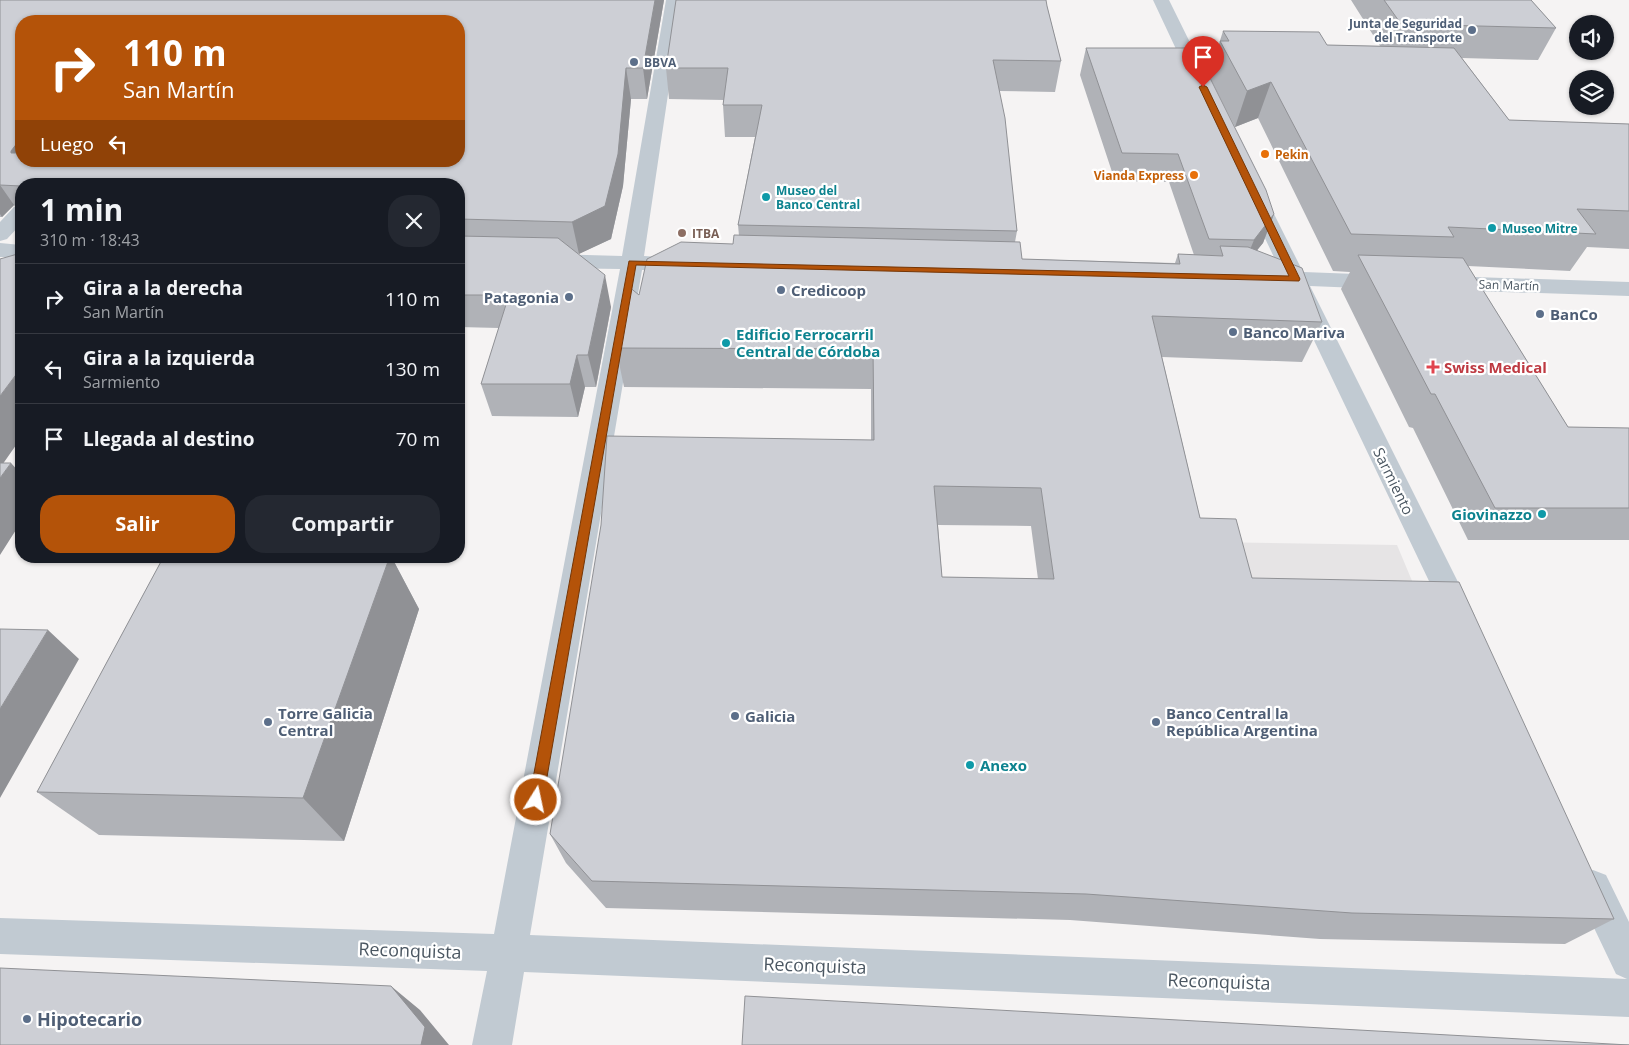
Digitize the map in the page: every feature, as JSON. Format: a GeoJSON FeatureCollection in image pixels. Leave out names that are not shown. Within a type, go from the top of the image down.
{"type":"FeatureCollection","features":[{"type":"Feature","properties":{"kind":"street"},"geometry":{"type":"LineString","coordinates":[[492,1045],[632,263],[674,0]]}},
{"type":"Feature","properties":{"kind":"street"},"geometry":{"type":"LineString","coordinates":[[1161,0],[1208,99]]}},
{"type":"Feature","properties":{"kind":"street","name":"Sarmiento"},"geometry":{"type":"LineString","coordinates":[[1243,171],[1471,638]]}},
{"type":"Feature","properties":{"kind":"street"},"geometry":{"type":"LineString","coordinates":[[0,236],[15,217]]}},
{"type":"Feature","properties":{"kind":"street"},"geometry":{"type":"LineString","coordinates":[[0,250],[15,251]]}},
{"type":"Feature","properties":{"kind":"street"},"geometry":{"type":"LineString","coordinates":[[526,261],[702,264]]}},
{"type":"Feature","properties":{"kind":"street","name":"San Martín"},"geometry":{"type":"LineString","coordinates":[[1246,278],[1629,289]]}},
{"type":"Feature","properties":{"kind":"street"},"geometry":{"type":"LineString","coordinates":[[1581,862],[1629,961]]}},
{"type":"Feature","properties":{"kind":"street","name":"Reconquista"},"geometry":{"type":"LineString","coordinates":[[0,936],[508,953],[1629,998]]}},
{"type":"Feature","properties":{"kind":"shaded area"},"geometry":{"type":"Polygon","coordinates":[[[1210,542],[1397,545],[1428,619],[1231,614],[1210,542]]]}},
{"type":"Feature","properties":{"kind":"building"},"geometry":{"type":"Polygon","coordinates":[[[0,0],[655,0],[643,68],[626,68],[618,154],[605,206],[572,222],[465,219],[465,178],[15,178],[15,186],[0,185],[0,0]]]}},
{"type":"Feature","properties":{"kind":"building"},"geometry":{"type":"Polygon","coordinates":[[[676,0],[1046,0],[1061,61],[993,60],[1005,118],[1017,231],[738,225],[762,105],[723,105],[728,68],[666,68],[676,0]]]}},
{"type":"Feature","properties":{"kind":"building"},"geometry":{"type":"Polygon","coordinates":[[[1384,0],[1531,0],[1556,28],[1401,24],[1384,0]]]}},
{"type":"Feature","properties":{"kind":"building"},"geometry":{"type":"Polygon","coordinates":[[[1223,31],[1319,32],[1327,45],[1454,48],[1509,120],[1629,124],[1629,211],[1577,209],[1596,234],[1448,227],[1454,237],[1351,234],[1271,82],[1247,91],[1220,41],[1229,41],[1223,31]]]}},
{"type":"Feature","properties":{"kind":"building"},"geometry":{"type":"Polygon","coordinates":[[[1086,48],[1195,48],[1266,190],[1274,214],[1254,240],[1209,239],[1178,154],[1122,153],[1086,48]]]}},
{"type":"Feature","properties":{"kind":"building"},"geometry":{"type":"Polygon","coordinates":[[[734,235],[1020,242],[1022,259],[1180,264],[1178,254],[1223,256],[1220,246],[1248,247],[1302,268],[1322,322],[1152,316],[1200,518],[1236,519],[1252,578],[1459,582],[1614,919],[1352,913],[1086,894],[592,881],[550,834],[601,525],[607,436],[874,440],[873,349],[616,348],[628,286],[639,295],[647,259],[681,242],[733,244],[734,235]],[[934,486],[942,577],[1054,579],[1041,488],[934,486]]]}},
{"type":"Feature","properties":{"kind":"building"},"geometry":{"type":"Polygon","coordinates":[[[465,236],[558,238],[605,275],[588,355],[577,355],[570,384],[481,384],[509,295],[465,295],[465,236]]]}},
{"type":"Feature","properties":{"kind":"building"},"geometry":{"type":"Polygon","coordinates":[[[15,255],[15,376],[0,396],[0,259],[15,255]]]}},
{"type":"Feature","properties":{"kind":"building"},"geometry":{"type":"Polygon","coordinates":[[[1358,255],[1463,258],[1568,427],[1629,428],[1629,508],[1495,508],[1435,394],[1431,394],[1358,255]]]}},
{"type":"Feature","properties":{"kind":"building"},"geometry":{"type":"Polygon","coordinates":[[[0,463],[11,463],[0,478],[0,463]]]}},
{"type":"Feature","properties":{"kind":"building"},"geometry":{"type":"Polygon","coordinates":[[[160,563],[387,563],[303,798],[37,792],[160,563]]]}},
{"type":"Feature","properties":{"kind":"building"},"geometry":{"type":"Polygon","coordinates":[[[0,629],[48,630],[0,709],[0,629]]]}},
{"type":"Feature","properties":{"kind":"building"},"geometry":{"type":"Polygon","coordinates":[[[0,968],[391,986],[425,1027],[421,1045],[0,1045],[0,968]]]}},
{"type":"Feature","properties":{"kind":"building"},"geometry":{"type":"Polygon","coordinates":[[[745,996],[1629,1045],[742,1045],[745,996]]]}},
{"type":"Feature","properties":{"kind":"place","name":"Junta de Seguridad del Transporte"},"geometry":{"type":"Point","coordinates":[1472,30]}},
{"type":"Feature","properties":{"kind":"place","name":"BBVA"},"geometry":{"type":"Point","coordinates":[634,62]}},
{"type":"Feature","properties":{"kind":"place","name":"Pekin"},"geometry":{"type":"Point","coordinates":[1265,154]}},
{"type":"Feature","properties":{"kind":"place","name":"Vianda Express"},"geometry":{"type":"Point","coordinates":[1194,175]}},
{"type":"Feature","properties":{"kind":"place","name":"Museo del Banco Central"},"geometry":{"type":"Point","coordinates":[766,197]}},
{"type":"Feature","properties":{"kind":"place","name":"Museo Mitre"},"geometry":{"type":"Point","coordinates":[1492,228]}},
{"type":"Feature","properties":{"kind":"place","name":"ITBA"},"geometry":{"type":"Point","coordinates":[682,233]}},
{"type":"Feature","properties":{"kind":"place","name":"Credicoop"},"geometry":{"type":"Point","coordinates":[781,290]}},
{"type":"Feature","properties":{"kind":"place","name":"Patagonia"},"geometry":{"type":"Point","coordinates":[569,297]}},
{"type":"Feature","properties":{"kind":"place","name":"BanCo"},"geometry":{"type":"Point","coordinates":[1540,314]}},
{"type":"Feature","properties":{"kind":"place","name":"Banco Mariva"},"geometry":{"type":"Point","coordinates":[1233,332]}},
{"type":"Feature","properties":{"kind":"place","name":"Edificio Ferrocarril Central de Córdoba"},"geometry":{"type":"Point","coordinates":[726,343]}},
{"type":"Feature","properties":{"kind":"place","name":"Swiss Medical"},"geometry":{"type":"Point","coordinates":[1433,367]}},
{"type":"Feature","properties":{"kind":"place","name":"Giovinazzo"},"geometry":{"type":"Point","coordinates":[1542,514]}},
{"type":"Feature","properties":{"kind":"place","name":"Galicia"},"geometry":{"type":"Point","coordinates":[735,716]}},
{"type":"Feature","properties":{"kind":"place","name":"Torre Galicia Central"},"geometry":{"type":"Point","coordinates":[268,722]}},
{"type":"Feature","properties":{"kind":"place","name":"Banco Central la República Argentina"},"geometry":{"type":"Point","coordinates":[1156,722]}},
{"type":"Feature","properties":{"kind":"place","name":"Anexo"},"geometry":{"type":"Point","coordinates":[970,765]}},
{"type":"Feature","properties":{"kind":"place","name":"Hipotecario"},"geometry":{"type":"Point","coordinates":[27,1019]}},
{"type":"Feature","properties":{"kind":"route"},"geometry":{"type":"LineString","coordinates":[[536,800],[632,263],[1295,279],[1203,87]]}}]}
